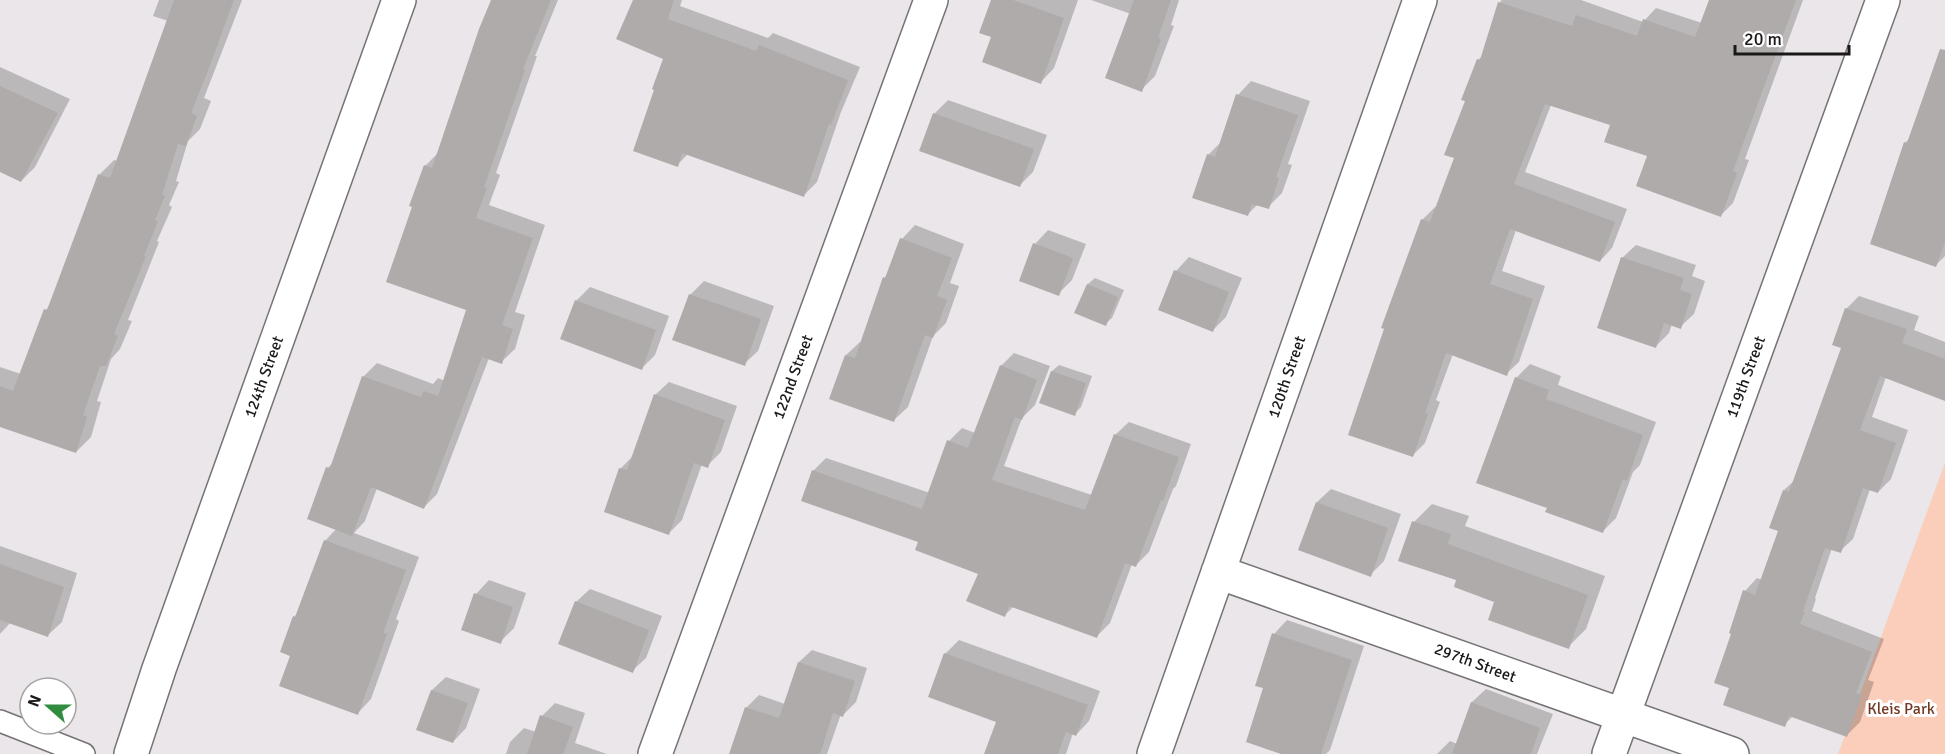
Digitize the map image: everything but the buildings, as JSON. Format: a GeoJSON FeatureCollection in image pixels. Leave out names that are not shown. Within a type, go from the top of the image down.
{"type":"FeatureCollection","features":[{"type":"Feature","properties":{"kind":"street","name":"124th Street"},"geometry":{"type":"LineString","coordinates":[[131,754],[159,669],[399,0]]}},
{"type":"Feature","properties":{"kind":"street","name":"122nd Street"},"geometry":{"type":"LineString","coordinates":[[655,754],[931,0]]}},
{"type":"Feature","properties":{"kind":"street","name":"120th Street"},"geometry":{"type":"LineString","coordinates":[[1154,754],[1420,0]]}},
{"type":"Feature","properties":{"kind":"street","name":"119th Street"},"geometry":{"type":"LineString","coordinates":[[1609,754],[1883,0]]}},
{"type":"Feature","properties":{"kind":"street","name":"297th Street"},"geometry":{"type":"LineString","coordinates":[[1218,572],[1732,754]]}},
{"type":"Feature","properties":{"kind":"lane"},"geometry":{"type":"LineString","coordinates":[[0,721],[84,754]]}},
{"type":"Feature","properties":{"kind":"green space","name":"Kleis Park"},"geometry":{"type":"Polygon","coordinates":[[[1945,463],[1945,754],[1838,754],[1945,463]]]}}]}
